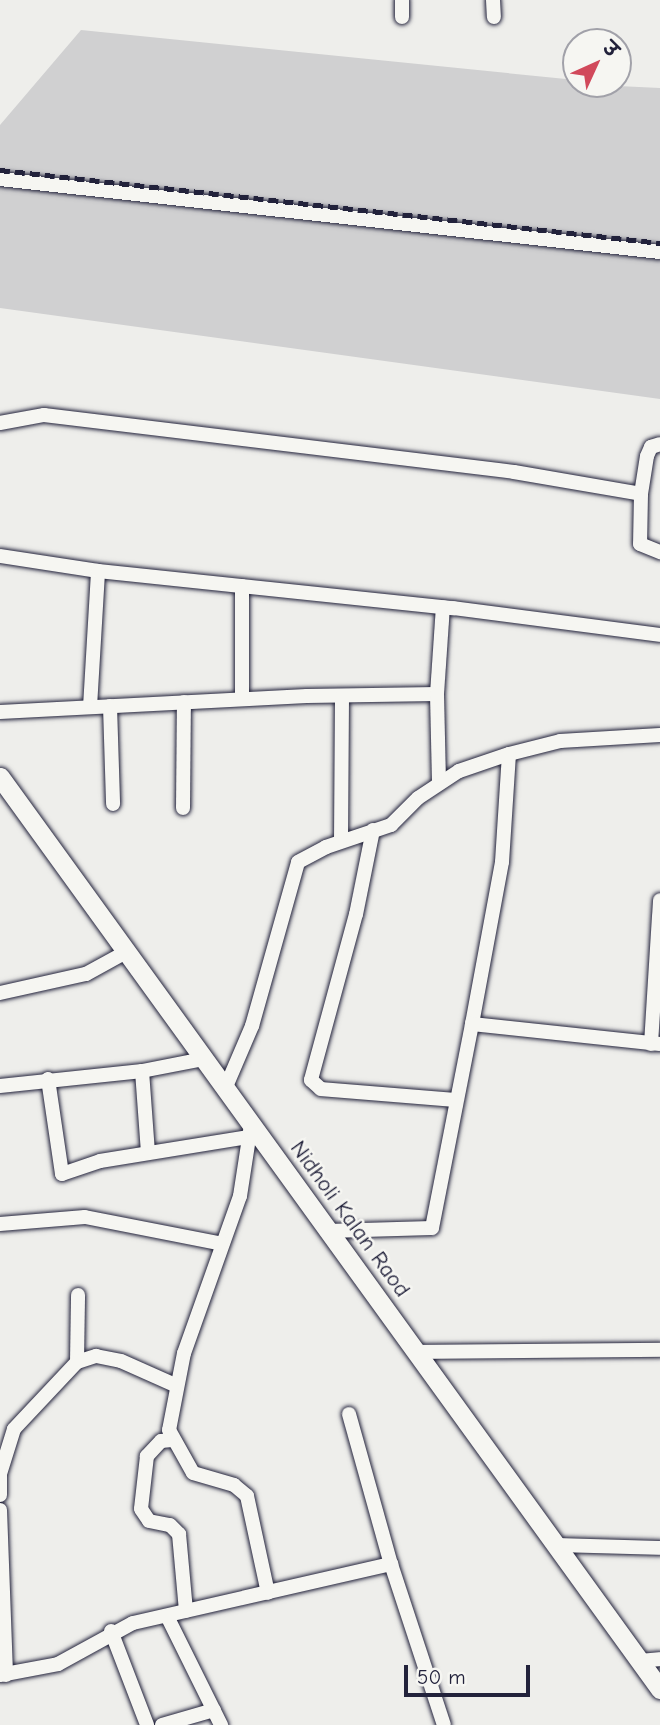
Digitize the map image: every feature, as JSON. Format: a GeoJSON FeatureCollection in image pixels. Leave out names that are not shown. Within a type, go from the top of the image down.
{"type":"FeatureCollection","features":[{"type":"Feature","properties":{"kind":"street"},"geometry":{"type":"LineString","coordinates":[[402,0],[402,17]]}},
{"type":"Feature","properties":{"kind":"street"},"geometry":{"type":"LineString","coordinates":[[493,0],[494,17]]}},
{"type":"Feature","properties":{"kind":"street"},"geometry":{"type":"LineString","coordinates":[[0,179],[660,252]]}},
{"type":"Feature","properties":{"kind":"street"},"geometry":{"type":"LineString","coordinates":[[0,423],[44,415],[500,470],[641,494]]}},
{"type":"Feature","properties":{"kind":"street"},"geometry":{"type":"LineString","coordinates":[[660,444],[651,447],[647,456],[641,494],[640,544],[660,552]]}},
{"type":"Feature","properties":{"kind":"street"},"geometry":{"type":"LineString","coordinates":[[0,556],[98,571],[443,607],[660,635]]}},
{"type":"Feature","properties":{"kind":"street"},"geometry":{"type":"LineString","coordinates":[[90,707],[98,571]]}},
{"type":"Feature","properties":{"kind":"street"},"geometry":{"type":"LineString","coordinates":[[242,586],[242,699]]}},
{"type":"Feature","properties":{"kind":"street"},"geometry":{"type":"LineString","coordinates":[[439,783],[437,694],[443,607]]}},
{"type":"Feature","properties":{"kind":"street"},"geometry":{"type":"LineString","coordinates":[[0,712],[242,699],[437,694]]}},
{"type":"Feature","properties":{"kind":"street"},"geometry":{"type":"LineString","coordinates":[[341,841],[342,696]]}},
{"type":"Feature","properties":{"kind":"street"},"geometry":{"type":"LineString","coordinates":[[183,808],[184,702]]}},
{"type":"Feature","properties":{"kind":"street"},"geometry":{"type":"LineString","coordinates":[[110,706],[113,804]]}},
{"type":"Feature","properties":{"kind":"street"},"geometry":{"type":"LineString","coordinates":[[225,1089],[252,1026],[298,862],[341,841],[391,825],[439,783],[509,754],[560,741],[660,735]]}},
{"type":"Feature","properties":{"kind":"street"},"geometry":{"type":"LineString","coordinates":[[328,1231],[432,1228],[454,1100],[472,1024],[502,862],[509,754]]}},
{"type":"Feature","properties":{"kind":"street","name":"Nidholi Kalan Raod"},"geometry":{"type":"LineString","coordinates":[[0,776],[204,1059],[250,1131],[328,1231],[660,1689]]}},
{"type":"Feature","properties":{"kind":"street"},"geometry":{"type":"LineString","coordinates":[[373,830],[356,914],[311,1080],[321,1089],[454,1100]]}},
{"type":"Feature","properties":{"kind":"street"},"geometry":{"type":"LineString","coordinates":[[472,1024],[656,1044],[660,900]]}},
{"type":"Feature","properties":{"kind":"street"},"geometry":{"type":"LineString","coordinates":[[0,993],[86,974],[126,953]]}},
{"type":"Feature","properties":{"kind":"street"},"geometry":{"type":"LineString","coordinates":[[0,1086],[142,1071],[204,1059]]}},
{"type":"Feature","properties":{"kind":"street"},"geometry":{"type":"LineString","coordinates":[[142,1071],[148,1153]]}},
{"type":"Feature","properties":{"kind":"street"},"geometry":{"type":"LineString","coordinates":[[48,1079],[60,1173],[250,1131],[240,1196],[205,1285],[175,1385],[169,1420],[172,1440],[192,1473],[234,1485],[247,1496],[268,1593]]}},
{"type":"Feature","properties":{"kind":"street"},"geometry":{"type":"LineString","coordinates":[[0,1224],[85,1217],[222,1244]]}},
{"type":"Feature","properties":{"kind":"street"},"geometry":{"type":"LineString","coordinates":[[77,1362],[78,1295]]}},
{"type":"Feature","properties":{"kind":"street"},"geometry":{"type":"LineString","coordinates":[[416,1352],[660,1350]]}},
{"type":"Feature","properties":{"kind":"street"},"geometry":{"type":"LineString","coordinates":[[0,1495],[1,1474],[14,1429],[77,1362],[96,1356],[121,1361],[175,1385]]}},
{"type":"Feature","properties":{"kind":"street"},"geometry":{"type":"LineString","coordinates":[[349,1414],[391,1564],[444,1725]]}},
{"type":"Feature","properties":{"kind":"street"},"geometry":{"type":"LineString","coordinates":[[172,1440],[152,1446],[147,1455],[141,1509],[149,1521],[170,1525],[178,1534],[186,1611]]}},
{"type":"Feature","properties":{"kind":"street"},"geometry":{"type":"LineString","coordinates":[[0,1510],[3,1675],[58,1664],[111,1631],[391,1564]]}},
{"type":"Feature","properties":{"kind":"street"},"geometry":{"type":"LineString","coordinates":[[555,1545],[660,1548]]}},
{"type":"Feature","properties":{"kind":"street"},"geometry":{"type":"LineString","coordinates":[[167,1616],[221,1725]]}},
{"type":"Feature","properties":{"kind":"street"},"geometry":{"type":"LineString","coordinates":[[111,1631],[147,1725]]}},
{"type":"Feature","properties":{"kind":"street"},"geometry":{"type":"LineString","coordinates":[[639,1661],[660,1659]]}},
{"type":"Feature","properties":{"kind":"street"},"geometry":{"type":"LineString","coordinates":[[162,1725],[214,1710]]}},
{"type":"Feature","properties":{"kind":"shaded area"},"geometry":{"type":"Polygon","coordinates":[[[81,30],[562,79],[562,98],[632,98],[632,87],[660,88],[660,399],[0,308],[0,125],[81,30]]]}},
{"type":"Feature","properties":{"kind":"railway"},"geometry":{"type":"LineString","coordinates":[[0,170],[660,243]]}}]}
